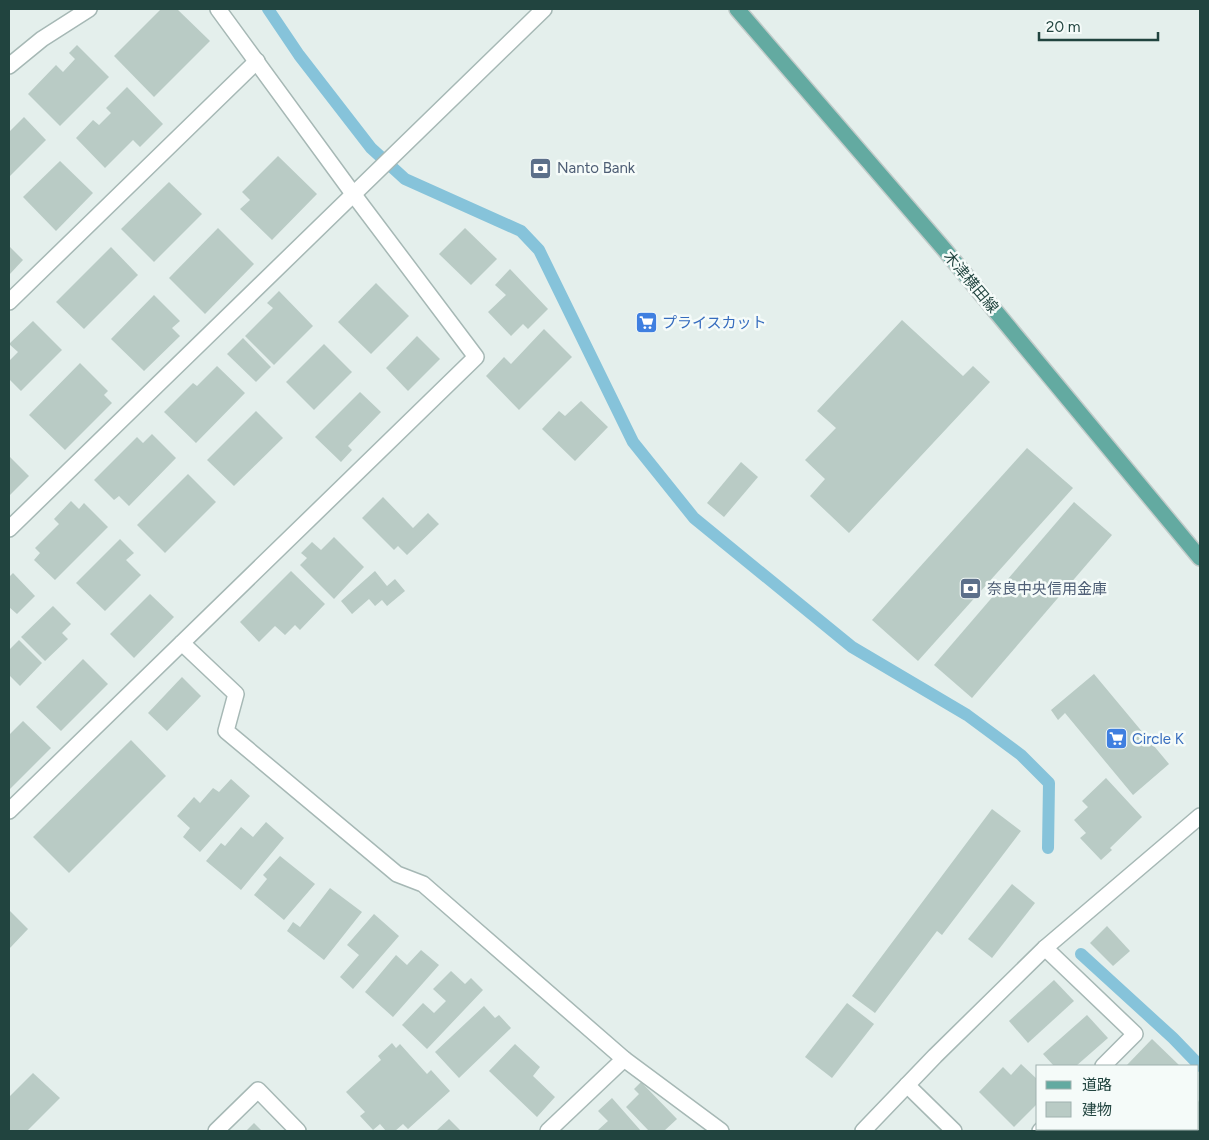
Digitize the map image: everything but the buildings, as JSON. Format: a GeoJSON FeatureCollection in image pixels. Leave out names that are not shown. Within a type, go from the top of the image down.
{"type":"FeatureCollection","features":[{"type":"Feature","properties":{"kind":"main road","name":"木津横田線"},"geometry":{"type":"LineString","coordinates":[[737,9],[944,249],[1200,558]]}},
{"type":"Feature","properties":{"kind":"street"},"geometry":{"type":"LineString","coordinates":[[9,66],[42,39],[89,9]]}},
{"type":"Feature","properties":{"kind":"street"},"geometry":{"type":"LineString","coordinates":[[9,811],[476,357],[354,195],[218,9]]}},
{"type":"Feature","properties":{"kind":"street"},"geometry":{"type":"LineString","coordinates":[[9,529],[544,9]]}},
{"type":"Feature","properties":{"kind":"street"},"geometry":{"type":"LineString","coordinates":[[9,302],[257,61]]}},
{"type":"Feature","properties":{"kind":"street"},"geometry":{"type":"LineString","coordinates":[[182,644],[236,694],[226,731],[397,874],[423,884],[624,1059],[721,1131]]}},
{"type":"Feature","properties":{"kind":"street"},"geometry":{"type":"LineString","coordinates":[[862,1131],[1045,948],[1200,816]]}},
{"type":"Feature","properties":{"kind":"street"},"geometry":{"type":"LineString","coordinates":[[1045,948],[1135,1034],[1104,1065]]}},
{"type":"Feature","properties":{"kind":"street"},"geometry":{"type":"LineString","coordinates":[[548,1131],[624,1059]]}},
{"type":"Feature","properties":{"kind":"street"},"geometry":{"type":"LineString","coordinates":[[907,1085],[954,1131]]}},
{"type":"Feature","properties":{"kind":"street"},"geometry":{"type":"LineString","coordinates":[[216,1131],[258,1090],[298,1131]]}},
{"type":"Feature","properties":{"kind":"waterway"},"geometry":{"type":"LineString","coordinates":[[268,9],[299,55],[371,148],[405,179],[521,231],[539,250],[633,442],[694,518],[852,647],[967,715],[1021,755],[1049,783],[1048,848]]}},
{"type":"Feature","properties":{"kind":"waterway"},"geometry":{"type":"LineString","coordinates":[[1081,954],[1173,1038],[1200,1066]]}},
{"type":"Feature","properties":{"kind":"place","name":"Nanto Bank"},"geometry":{"type":"Point","coordinates":[541,168]}},
{"type":"Feature","properties":{"kind":"place","name":"プライスカット"},"geometry":{"type":"Point","coordinates":[646,323]}},
{"type":"Feature","properties":{"kind":"place","name":"奈良中央信用金庫"},"geometry":{"type":"Point","coordinates":[971,589]}},
{"type":"Feature","properties":{"kind":"place","name":"Circle K"},"geometry":{"type":"Point","coordinates":[1116,739]}}]}
